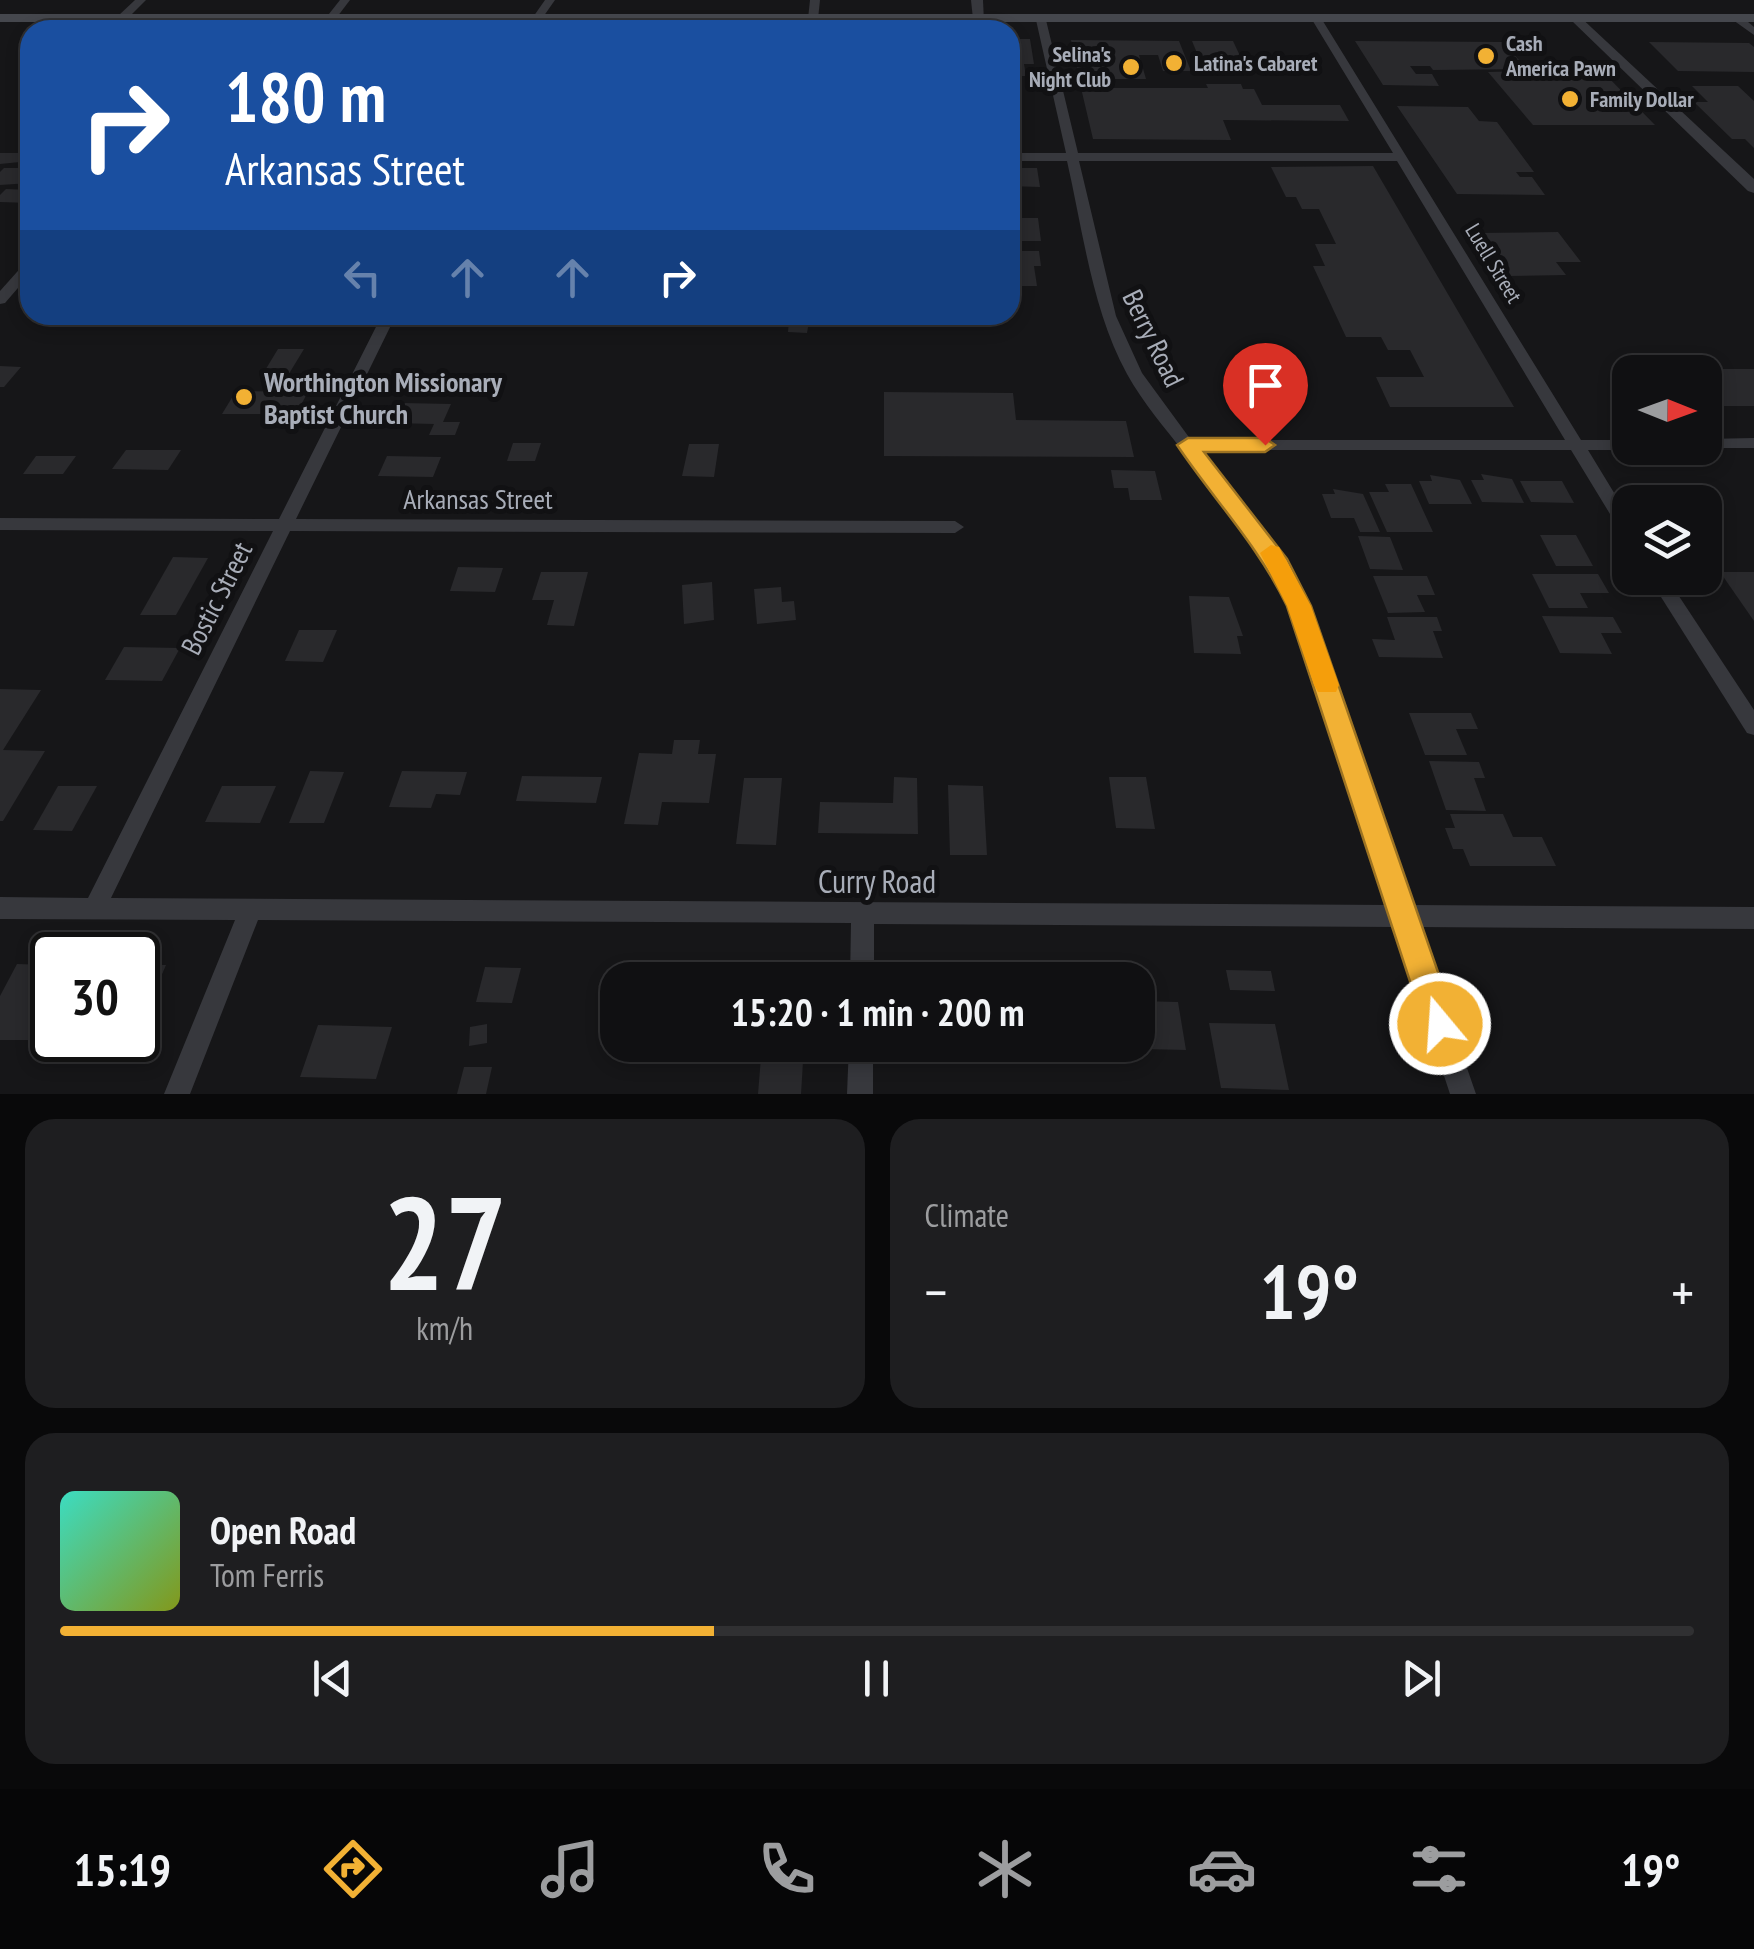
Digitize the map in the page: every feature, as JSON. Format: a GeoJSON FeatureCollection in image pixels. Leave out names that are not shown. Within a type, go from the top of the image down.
{"type":"FeatureCollection","features":[{"type":"Feature","properties":{"kind":"main road"},"geometry":{"type":"LineString","coordinates":[[0,18],[163,20]]}},
{"type":"Feature","properties":{"kind":"main road"},"geometry":{"type":"LineString","coordinates":[[813,20],[1754,18]]}},
{"type":"Feature","properties":{"kind":"main road"},"geometry":{"type":"LineString","coordinates":[[313,20],[364,20]]}},
{"type":"Feature","properties":{"kind":"street"},"geometry":{"type":"LineString","coordinates":[[122,18],[141,0]]}},
{"type":"Feature","properties":{"kind":"street"},"geometry":{"type":"LineString","coordinates":[[330,19],[345,0]]}},
{"type":"Feature","properties":{"kind":"street"},"geometry":{"type":"LineString","coordinates":[[813,20],[815,0]]}},
{"type":"Feature","properties":{"kind":"street"},"geometry":{"type":"LineString","coordinates":[[976,0],[978,20]]}},
{"type":"Feature","properties":{"kind":"street","name":"Luell Street"},"geometry":{"type":"LineString","coordinates":[[1316,18],[1612,505]]}},
{"type":"Feature","properties":{"kind":"street"},"geometry":{"type":"LineString","coordinates":[[1577,18],[1754,188]]}},
{"type":"Feature","properties":{"kind":"street"},"geometry":{"type":"LineString","coordinates":[[1737,18],[1754,32]]}},
{"type":"Feature","properties":{"kind":"street","name":"Berry Road"},"geometry":{"type":"LineString","coordinates":[[1041,20],[1109,316],[1134,373],[1261,538],[1299,606],[1463,1094]]}},
{"type":"Feature","properties":{"kind":"street"},"geometry":{"type":"LineString","coordinates":[[1020,157],[1401,157]]}},
{"type":"Feature","properties":{"kind":"street"},"geometry":{"type":"LineString","coordinates":[[0,300],[20,277]]}},
{"type":"Feature","properties":{"kind":"street","name":"Bostic Street"},"geometry":{"type":"LineString","coordinates":[[95,907],[384,325]]}},
{"type":"Feature","properties":{"kind":"street"},"geometry":{"type":"LineString","coordinates":[[1722,444],[1754,443]]}},
{"type":"Feature","properties":{"kind":"street"},"geometry":{"type":"LineString","coordinates":[[1188,445],[1612,445]]}},
{"type":"Feature","properties":{"kind":"street","name":"Arkansas Street"},"geometry":{"type":"LineString","coordinates":[[0,524],[956,527]]}},
{"type":"Feature","properties":{"kind":"street"},"geometry":{"type":"LineString","coordinates":[[1669,595],[1754,727]]}},
{"type":"Feature","properties":{"kind":"street","name":"Curry Road"},"geometry":{"type":"LineString","coordinates":[[0,908],[1754,918]]}},
{"type":"Feature","properties":{"kind":"street"},"geometry":{"type":"LineString","coordinates":[[177,1094],[251,910]]}},
{"type":"Feature","properties":{"kind":"street"},"geometry":{"type":"LineString","coordinates":[[862,962],[863,913]]}},
{"type":"Feature","properties":{"kind":"street"},"geometry":{"type":"LineString","coordinates":[[860,1094],[861,1062]]}},
{"type":"Feature","properties":{"kind":"building"},"geometry":{"type":"Polygon","coordinates":[[[1020,39],[1030,39],[1034,64],[1024,64],[1026,76],[1020,76],[1020,39]]]}},
{"type":"Feature","properties":{"kind":"building"},"geometry":{"type":"Polygon","coordinates":[[[1071,40],[1179,41],[1191,71],[1163,71],[1158,55],[1139,55],[1146,79],[1080,79],[1071,40]]]}},
{"type":"Feature","properties":{"kind":"building"},"geometry":{"type":"Polygon","coordinates":[[[1192,41],[1233,41],[1249,75],[1204,70],[1192,41]]]}},
{"type":"Feature","properties":{"kind":"building"},"geometry":{"type":"Polygon","coordinates":[[[1355,41],[1503,42],[1527,69],[1433,70],[1430,66],[1410,66],[1416,74],[1432,74],[1439,86],[1383,85],[1355,41]]]}},
{"type":"Feature","properties":{"kind":"building"},"geometry":{"type":"Polygon","coordinates":[[[1649,42],[1749,43],[1754,47],[1754,72],[1678,71],[1649,42]]]}},
{"type":"Feature","properties":{"kind":"building","name":"Family Dollar"},"geometry":{"type":"Polygon","coordinates":[[[1592,69],[1604,73],[1655,125],[1533,125],[1488,72],[1592,69]]]}},
{"type":"Feature","properties":{"kind":"building"},"geometry":{"type":"Polygon","coordinates":[[[1206,84],[1241,84],[1243,89],[1254,89],[1262,105],[1340,105],[1349,121],[1223,120],[1231,140],[1093,139],[1081,88],[1208,88],[1206,84]]]}},
{"type":"Feature","properties":{"kind":"building"},"geometry":{"type":"Polygon","coordinates":[[[1692,86],[1738,86],[1754,101],[1754,148],[1745,139],[1732,139],[1694,102],[1708,102],[1692,86]]]}},
{"type":"Feature","properties":{"kind":"building"},"geometry":{"type":"Polygon","coordinates":[[[1397,106],[1468,107],[1479,121],[1497,122],[1534,172],[1516,172],[1520,177],[1532,177],[1545,195],[1457,194],[1397,106]]]}},
{"type":"Feature","properties":{"kind":"building"},"geometry":{"type":"Polygon","coordinates":[[[0,153],[20,153],[20,162],[0,164],[0,153]]]}},
{"type":"Feature","properties":{"kind":"building"},"geometry":{"type":"Polygon","coordinates":[[[1373,166],[1514,407],[1390,407],[1376,377],[1424,377],[1410,350],[1388,350],[1381,337],[1346,337],[1313,266],[1325,266],[1315,244],[1336,244],[1319,209],[1302,209],[1296,197],[1286,197],[1271,167],[1373,166]]]}},
{"type":"Feature","properties":{"kind":"building"},"geometry":{"type":"Polygon","coordinates":[[[4,168],[20,168],[20,184],[0,185],[4,168]]]}},
{"type":"Feature","properties":{"kind":"building"},"geometry":{"type":"Polygon","coordinates":[[[1020,168],[1037,168],[1040,187],[1020,186],[1020,168]]]}},
{"type":"Feature","properties":{"kind":"building"},"geometry":{"type":"Polygon","coordinates":[[[6,189],[20,190],[20,203],[0,202],[6,189]]]}},
{"type":"Feature","properties":{"kind":"building"},"geometry":{"type":"Polygon","coordinates":[[[1020,218],[1038,218],[1041,241],[1020,241],[1020,218]]]}},
{"type":"Feature","properties":{"kind":"building"},"geometry":{"type":"Polygon","coordinates":[[[1558,232],[1581,262],[1556,262],[1566,275],[1508,276],[1478,233],[1558,232]]]}},
{"type":"Feature","properties":{"kind":"building"},"geometry":{"type":"Polygon","coordinates":[[[1020,251],[1039,251],[1041,266],[1034,266],[1037,286],[1020,286],[1020,251]]]}},
{"type":"Feature","properties":{"kind":"building"},"geometry":{"type":"Polygon","coordinates":[[[789,325],[808,325],[807,333],[788,332],[789,325]]]}},
{"type":"Feature","properties":{"kind":"building"},"geometry":{"type":"Polygon","coordinates":[[[278,349],[304,349],[287,377],[261,377],[278,349]]]}},
{"type":"Feature","properties":{"kind":"building"},"geometry":{"type":"Polygon","coordinates":[[[0,366],[21,367],[4,387],[0,387],[0,366]]]}},
{"type":"Feature","properties":{"kind":"building"},"geometry":{"type":"Polygon","coordinates":[[[1722,369],[1754,369],[1754,406],[1722,406],[1722,369]]]}},
{"type":"Feature","properties":{"kind":"building"},"geometry":{"type":"Polygon","coordinates":[[[236,391],[308,392],[296,414],[222,414],[236,391]]]}},
{"type":"Feature","properties":{"kind":"building"},"geometry":{"type":"Polygon","coordinates":[[[884,392],[1013,393],[1016,420],[1126,421],[1134,457],[884,456],[884,392]]]}},
{"type":"Feature","properties":{"kind":"building"},"geometry":{"type":"Polygon","coordinates":[[[402,403],[451,404],[443,422],[460,422],[455,435],[429,435],[434,424],[393,423],[402,403]]]}},
{"type":"Feature","properties":{"kind":"building"},"geometry":{"type":"Polygon","coordinates":[[[513,443],[541,443],[535,461],[507,461],[513,443]]]}},
{"type":"Feature","properties":{"kind":"building"},"geometry":{"type":"Polygon","coordinates":[[[689,444],[719,444],[714,477],[682,476],[689,444]]]}},
{"type":"Feature","properties":{"kind":"building"},"geometry":{"type":"Polygon","coordinates":[[[126,450],[181,450],[168,470],[112,469],[126,450]]]}},
{"type":"Feature","properties":{"kind":"building"},"geometry":{"type":"Polygon","coordinates":[[[36,456],[76,456],[63,474],[23,474],[36,456]]]}},
{"type":"Feature","properties":{"kind":"building"},"geometry":{"type":"Polygon","coordinates":[[[387,456],[441,457],[433,477],[378,476],[387,456]]]}},
{"type":"Feature","properties":{"kind":"building"},"geometry":{"type":"Polygon","coordinates":[[[1111,470],[1155,471],[1162,500],[1130,500],[1128,488],[1114,488],[1111,470]]]}},
{"type":"Feature","properties":{"kind":"building"},"geometry":{"type":"Polygon","coordinates":[[[1481,474],[1512,479],[1524,503],[1482,502],[1471,480],[1484,480],[1481,474]]]}},
{"type":"Feature","properties":{"kind":"building"},"geometry":{"type":"Polygon","coordinates":[[[1430,475],[1460,480],[1472,504],[1429,504],[1419,481],[1432,481],[1430,475]]]}},
{"type":"Feature","properties":{"kind":"building"},"geometry":{"type":"Polygon","coordinates":[[[1520,481],[1562,481],[1574,503],[1531,502],[1520,481]]]}},
{"type":"Feature","properties":{"kind":"building"},"geometry":{"type":"Polygon","coordinates":[[[1385,484],[1411,484],[1433,532],[1387,532],[1369,492],[1389,492],[1385,484]]]}},
{"type":"Feature","properties":{"kind":"building"},"geometry":{"type":"Polygon","coordinates":[[[1333,489],[1363,494],[1380,532],[1360,532],[1354,518],[1331,518],[1322,494],[1335,494],[1333,489]]]}},
{"type":"Feature","properties":{"kind":"building"},"geometry":{"type":"Polygon","coordinates":[[[1540,535],[1576,535],[1593,566],[1556,566],[1540,535]]]}},
{"type":"Feature","properties":{"kind":"building"},"geometry":{"type":"Polygon","coordinates":[[[1358,536],[1390,537],[1403,570],[1370,569],[1358,536]]]}},
{"type":"Feature","properties":{"kind":"building"},"geometry":{"type":"Polygon","coordinates":[[[173,557],[208,558],[176,615],[140,615],[173,557]]]}},
{"type":"Feature","properties":{"kind":"building"},"geometry":{"type":"Polygon","coordinates":[[[458,567],[503,568],[495,592],[450,591],[458,567]]]}},
{"type":"Feature","properties":{"kind":"building"},"geometry":{"type":"Polygon","coordinates":[[[541,572],[588,572],[574,626],[547,625],[554,600],[532,600],[541,572]]]}},
{"type":"Feature","properties":{"kind":"building"},"geometry":{"type":"Polygon","coordinates":[[[1722,572],[1754,572],[1754,621],[1722,575],[1722,572]]]}},
{"type":"Feature","properties":{"kind":"building"},"geometry":{"type":"Polygon","coordinates":[[[1532,574],[1598,574],[1609,593],[1580,593],[1588,608],[1549,608],[1532,574]]]}},
{"type":"Feature","properties":{"kind":"building"},"geometry":{"type":"Polygon","coordinates":[[[1373,576],[1427,576],[1435,595],[1417,595],[1425,612],[1388,613],[1373,576]]]}},
{"type":"Feature","properties":{"kind":"building"},"geometry":{"type":"Polygon","coordinates":[[[712,582],[714,620],[684,624],[682,585],[712,582]]]}},
{"type":"Feature","properties":{"kind":"building"},"geometry":{"type":"Polygon","coordinates":[[[781,587],[782,602],[794,601],[796,620],[757,624],[754,589],[781,587]]]}},
{"type":"Feature","properties":{"kind":"building"},"geometry":{"type":"Polygon","coordinates":[[[1189,596],[1229,597],[1243,636],[1237,636],[1241,654],[1194,653],[1189,596]]]}},
{"type":"Feature","properties":{"kind":"building"},"geometry":{"type":"Polygon","coordinates":[[[1542,616],[1613,617],[1622,633],[1601,633],[1612,654],[1560,653],[1542,616]]]}},
{"type":"Feature","properties":{"kind":"building"},"geometry":{"type":"Polygon","coordinates":[[[1387,617],[1437,617],[1442,631],[1433,631],[1443,658],[1379,657],[1372,639],[1395,640],[1387,617]]]}},
{"type":"Feature","properties":{"kind":"building"},"geometry":{"type":"Polygon","coordinates":[[[299,630],[337,630],[323,662],[285,661],[299,630]]]}},
{"type":"Feature","properties":{"kind":"building"},"geometry":{"type":"Polygon","coordinates":[[[124,647],[180,648],[162,681],[105,680],[124,647]]]}},
{"type":"Feature","properties":{"kind":"building"},"geometry":{"type":"Polygon","coordinates":[[[0,689],[41,690],[3,750],[45,751],[3,821],[0,821],[0,689]]]}},
{"type":"Feature","properties":{"kind":"building"},"geometry":{"type":"Polygon","coordinates":[[[1409,713],[1471,713],[1478,729],[1456,729],[1467,755],[1425,755],[1409,713]]]}},
{"type":"Feature","properties":{"kind":"building"},"geometry":{"type":"Polygon","coordinates":[[[674,740],[700,740],[698,754],[716,754],[709,803],[662,802],[658,825],[624,824],[639,753],[672,754],[674,740]]]}},
{"type":"Feature","properties":{"kind":"building"},"geometry":{"type":"Polygon","coordinates":[[[1429,761],[1479,762],[1485,778],[1474,778],[1486,811],[1446,810],[1429,761]]]}},
{"type":"Feature","properties":{"kind":"building"},"geometry":{"type":"Polygon","coordinates":[[[310,771],[344,772],[324,823],[289,823],[310,771]]]}},
{"type":"Feature","properties":{"kind":"building"},"geometry":{"type":"Polygon","coordinates":[[[402,771],[467,772],[460,795],[436,794],[431,808],[389,807],[402,771]]]}},
{"type":"Feature","properties":{"kind":"building"},"geometry":{"type":"Polygon","coordinates":[[[522,776],[602,777],[596,803],[516,801],[522,776]]]}},
{"type":"Feature","properties":{"kind":"building"},"geometry":{"type":"Polygon","coordinates":[[[894,777],[917,778],[918,834],[818,833],[820,802],[893,803],[894,777]]]}},
{"type":"Feature","properties":{"kind":"building"},"geometry":{"type":"Polygon","coordinates":[[[1109,777],[1146,777],[1155,829],[1116,828],[1109,777]]]}},
{"type":"Feature","properties":{"kind":"building"},"geometry":{"type":"Polygon","coordinates":[[[744,778],[782,778],[776,845],[736,844],[744,778]]]}},
{"type":"Feature","properties":{"kind":"building"},"geometry":{"type":"Polygon","coordinates":[[[948,785],[983,786],[987,855],[950,855],[948,785]]]}},
{"type":"Feature","properties":{"kind":"building"},"geometry":{"type":"Polygon","coordinates":[[[58,786],[97,786],[72,831],[33,830],[58,786]]]}},
{"type":"Feature","properties":{"kind":"building"},"geometry":{"type":"Polygon","coordinates":[[[222,786],[276,786],[260,823],[205,822],[222,786]]]}},
{"type":"Feature","properties":{"kind":"building"},"geometry":{"type":"Polygon","coordinates":[[[1450,814],[1503,814],[1513,837],[1542,837],[1556,866],[1470,866],[1463,849],[1453,849],[1445,828],[1455,828],[1450,814]]]}},
{"type":"Feature","properties":{"kind":"building"},"geometry":{"type":"Polygon","coordinates":[[[17,964],[30,964],[30,1040],[0,1040],[0,996],[17,964]]]}},
{"type":"Feature","properties":{"kind":"building"},"geometry":{"type":"Polygon","coordinates":[[[485,967],[521,968],[512,1003],[476,1002],[485,967]]]}},
{"type":"Feature","properties":{"kind":"building"},"geometry":{"type":"Polygon","coordinates":[[[1226,970],[1271,971],[1275,991],[1230,990],[1226,970]]]}},
{"type":"Feature","properties":{"kind":"building"},"geometry":{"type":"Polygon","coordinates":[[[1155,1001],[1178,1002],[1186,1050],[1155,1049],[1155,1001]]]}},
{"type":"Feature","properties":{"kind":"building"},"geometry":{"type":"Polygon","coordinates":[[[1209,1023],[1275,1024],[1289,1090],[1221,1088],[1209,1023]]]}},
{"type":"Feature","properties":{"kind":"building"},"geometry":{"type":"Polygon","coordinates":[[[487,1024],[487,1043],[469,1046],[470,1027],[487,1024]]]}},
{"type":"Feature","properties":{"kind":"building"},"geometry":{"type":"Polygon","coordinates":[[[318,1025],[392,1027],[376,1079],[300,1077],[318,1025]]]}},
{"type":"Feature","properties":{"kind":"building"},"geometry":{"type":"Polygon","coordinates":[[[761,1062],[803,1062],[801,1094],[758,1094],[761,1062]]]}},
{"type":"Feature","properties":{"kind":"building"},"geometry":{"type":"Polygon","coordinates":[[[915,1062],[999,1062],[999,1064],[915,1062]]]}},
{"type":"Feature","properties":{"kind":"building"},"geometry":{"type":"Polygon","coordinates":[[[464,1067],[492,1067],[486,1094],[457,1094],[464,1067]]]}},
{"type":"Feature","properties":{"kind":"slow traffic"},"geometry":{"type":"LineString","coordinates":[[1271,553],[1299,606],[1327,685]]}},
{"type":"Feature","properties":{"kind":"place","name":"Cash America Pawn"},"geometry":{"type":"Point","coordinates":[1486,56]}},
{"type":"Feature","properties":{"kind":"place","name":"Latina's Cabaret"},"geometry":{"type":"Point","coordinates":[1174,63]}},
{"type":"Feature","properties":{"kind":"place","name":"Selina's Night Club"},"geometry":{"type":"Point","coordinates":[1131,67]}},
{"type":"Feature","properties":{"kind":"place","name":"Family Dollar"},"geometry":{"type":"Point","coordinates":[1570,99]}},
{"type":"Feature","properties":{"kind":"place","name":"Worthington Missionary Baptist Church"},"geometry":{"type":"Point","coordinates":[244,397]}},
{"type":"Feature","properties":{"kind":"route"},"geometry":{"type":"LineString","coordinates":[[1265,445],[1188,445],[1252,525],[1279,565],[1299,606],[1440,1024]]}}]}
